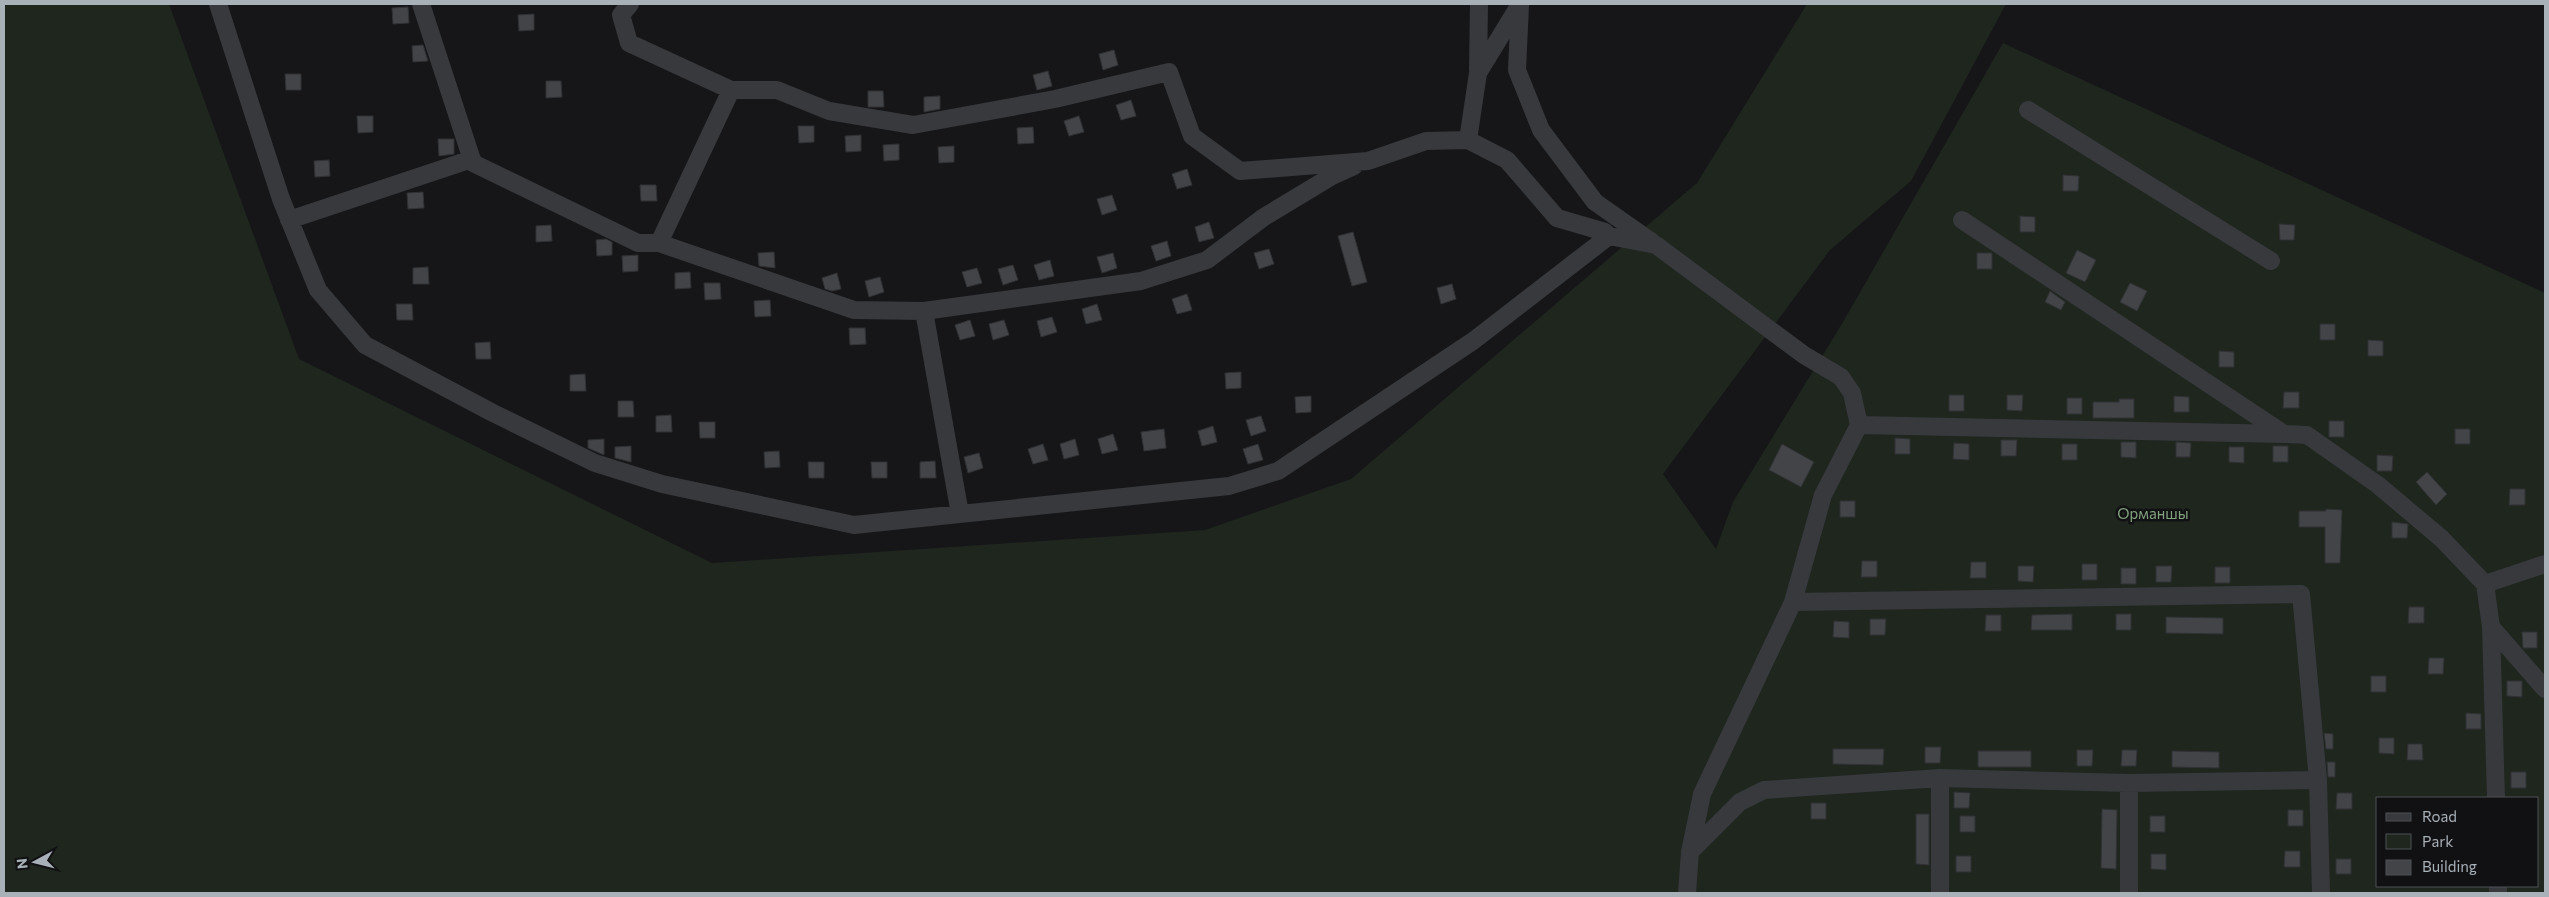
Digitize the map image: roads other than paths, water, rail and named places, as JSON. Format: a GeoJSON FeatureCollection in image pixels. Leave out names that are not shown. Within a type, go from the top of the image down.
{"type":"FeatureCollection","features":[{"type":"Feature","properties":{"kind":"street"},"geometry":{"type":"LineString","coordinates":[[218,4],[290,220],[318,290],[365,345],[493,413],[595,462],[662,484],[854,525],[1229,486],[1278,472],[1473,341],[1609,236]]}},
{"type":"Feature","properties":{"kind":"street"},"geometry":{"type":"LineString","coordinates":[[421,4],[473,163],[638,243],[659,243],[854,310],[924,311],[1141,281],[1207,260],[1264,217],[1332,176],[1426,141],[1468,140],[1507,160],[1557,218],[1605,232],[1609,236],[1656,245]]}},
{"type":"Feature","properties":{"kind":"street"},"geometry":{"type":"LineString","coordinates":[[630,4],[621,15],[629,43],[731,90],[777,90],[829,111],[913,125],[1055,99],[1169,72],[1192,136],[1240,170],[1368,161]]}},
{"type":"Feature","properties":{"kind":"street"},"geometry":{"type":"LineString","coordinates":[[1468,140],[1478,73],[1479,4]]}},
{"type":"Feature","properties":{"kind":"street"},"geometry":{"type":"LineString","coordinates":[[1478,73],[1520,4]]}},
{"type":"Feature","properties":{"kind":"street"},"geometry":{"type":"LineString","coordinates":[[1520,4],[1517,70],[1541,130],[1595,202],[1804,355],[1841,377],[1852,393],[1859,425],[1823,495],[1793,602],[1702,794],[1690,852],[1687,893]]}},
{"type":"Feature","properties":{"kind":"street"},"geometry":{"type":"LineString","coordinates":[[659,243],[731,90]]}},
{"type":"Feature","properties":{"kind":"street"},"geometry":{"type":"LineString","coordinates":[[2028,110],[2271,261]]}},
{"type":"Feature","properties":{"kind":"street"},"geometry":{"type":"LineString","coordinates":[[290,220],[472,160]]}},
{"type":"Feature","properties":{"kind":"street"},"geometry":{"type":"LineString","coordinates":[[1962,220],[2284,434]]}},
{"type":"Feature","properties":{"kind":"street"},"geometry":{"type":"LineString","coordinates":[[924,311],[960,514]]}},
{"type":"Feature","properties":{"kind":"street"},"geometry":{"type":"LineString","coordinates":[[1859,425],[2307,435],[2378,485],[2441,538],[2485,584],[2491,627],[2496,797]]}},
{"type":"Feature","properties":{"kind":"street"},"geometry":{"type":"LineString","coordinates":[[2485,584],[2545,564]]}},
{"type":"Feature","properties":{"kind":"street"},"geometry":{"type":"LineString","coordinates":[[1793,602],[2301,594],[2318,780],[2321,893]]}},
{"type":"Feature","properties":{"kind":"street"},"geometry":{"type":"LineString","coordinates":[[2491,627],[2545,689]]}},
{"type":"Feature","properties":{"kind":"street"},"geometry":{"type":"LineString","coordinates":[[1690,852],[1740,802],[1764,790],[1940,778],[2129,782],[2318,780]]}},
{"type":"Feature","properties":{"kind":"street"},"geometry":{"type":"LineString","coordinates":[[1940,778],[1940,893]]}},
{"type":"Feature","properties":{"kind":"street"},"geometry":{"type":"LineString","coordinates":[[2129,782],[2129,893]]}},
{"type":"Feature","properties":{"kind":"park label","name":"Орманшы"},"geometry":{"type":"Point","coordinates":[2153,513]}}]}
